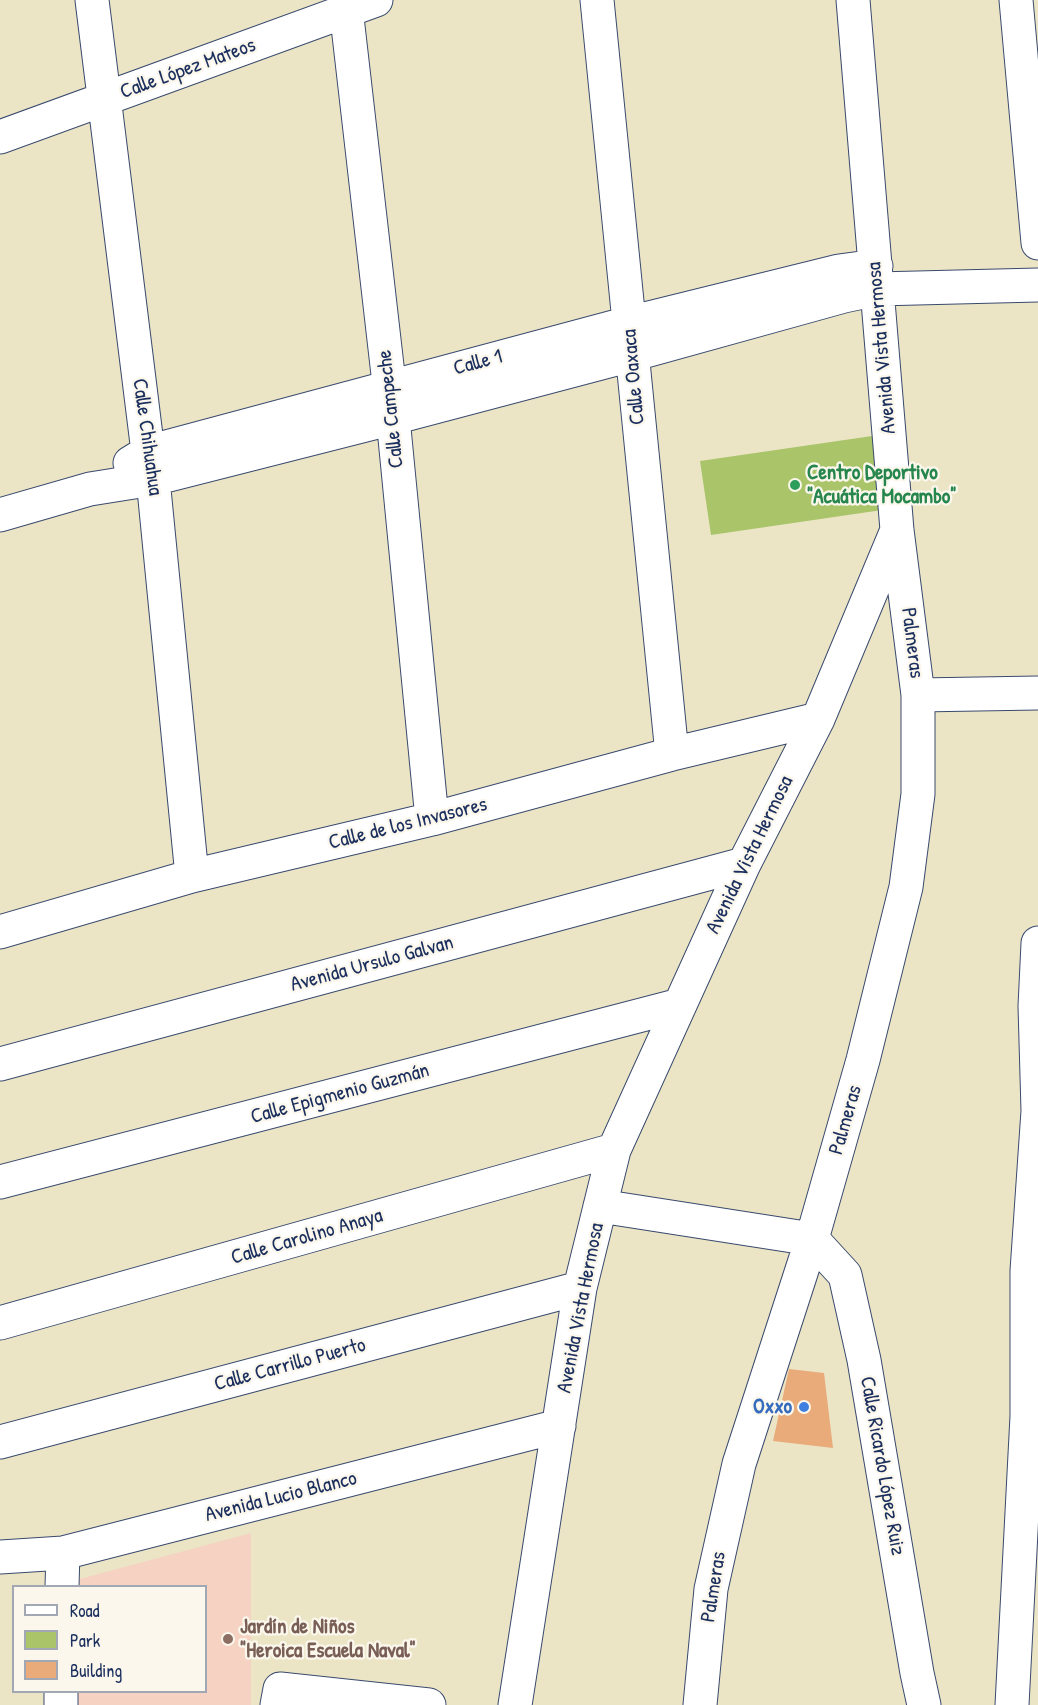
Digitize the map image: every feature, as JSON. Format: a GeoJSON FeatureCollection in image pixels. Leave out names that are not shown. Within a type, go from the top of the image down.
{"type":"FeatureCollection","features":[{"type":"Feature","properties":{"kind":"street","name":"Calle Chihuahua"},"geometry":{"type":"LineString","coordinates":[[92,0],[150,466],[192,876]]}},
{"type":"Feature","properties":{"kind":"street","name":"Calle López Mateos"},"geometry":{"type":"LineString","coordinates":[[0,137],[103,100],[345,6],[376,0]]}},
{"type":"Feature","properties":{"kind":"street","name":"Calle Oaxaca"},"geometry":{"type":"LineString","coordinates":[[597,0],[672,754]]}},
{"type":"Feature","properties":{"kind":"street","name":"Avenida Vista Hermosa"},"geometry":{"type":"LineString","coordinates":[[515,1705],[580,1288],[614,1150],[744,864],[818,719],[897,530],[853,0]]}},
{"type":"Feature","properties":{"kind":"street"},"geometry":{"type":"LineString","coordinates":[[1016,0],[1038,243]]}},
{"type":"Feature","properties":{"kind":"street","name":"Calle Campeche"},"geometry":{"type":"LineString","coordinates":[[345,6],[391,402],[432,819]]}},
{"type":"Feature","properties":{"kind":"street","name":"Calle 1"},"geometry":{"type":"LineString","coordinates":[[0,515],[90,489],[150,466],[391,402],[629,323],[839,271],[876,278]]}},
{"type":"Feature","properties":{"kind":"street","name":"Calle 1"},"geometry":{"type":"LineString","coordinates":[[391,402],[631,355],[832,299],[876,278]]}},
{"type":"Feature","properties":{"kind":"street"},"geometry":{"type":"LineString","coordinates":[[876,278],[1038,285]]}},
{"type":"Feature","properties":{"kind":"street","name":"Palmeras"},"geometry":{"type":"LineString","coordinates":[[698,1703],[711,1589],[739,1464],[812,1239],[863,1060],[906,887],[918,794],[918,696],[897,530]]}},
{"type":"Feature","properties":{"kind":"street"},"geometry":{"type":"LineString","coordinates":[[918,696],[1038,693]]}},
{"type":"Feature","properties":{"kind":"street","name":"Calle de los Invasores"},"geometry":{"type":"LineString","coordinates":[[0,932],[192,876],[432,819],[672,754],[818,719]]}},
{"type":"Feature","properties":{"kind":"street","name":"Avenida Ursulo Galvan"},"geometry":{"type":"LineString","coordinates":[[0,1064],[744,864]]}},
{"type":"Feature","properties":{"kind":"street"},"geometry":{"type":"LineString","coordinates":[[1012,1705],[1027,1416],[1027,1271],[1038,1111],[1035,1006],[1038,943]]}},
{"type":"Feature","properties":{"kind":"street","name":"Calle Epigmenio Guzmán"},"geometry":{"type":"LineString","coordinates":[[0,1182],[680,1005]]}},
{"type":"Feature","properties":{"kind":"street","name":"Calle Carolino Anaya"},"geometry":{"type":"LineString","coordinates":[[0,1323],[614,1150]]}},
{"type":"Feature","properties":{"kind":"street"},"geometry":{"type":"LineString","coordinates":[[600,1206],[812,1239]]}},
{"type":"Feature","properties":{"kind":"street","name":"Calle Ricardo López Ruiz"},"geometry":{"type":"LineString","coordinates":[[812,1239],[845,1275],[864,1360],[916,1673],[924,1705]]}},
{"type":"Feature","properties":{"kind":"street","name":"Calle Carrillo Puerto"},"geometry":{"type":"LineString","coordinates":[[0,1442],[580,1288]]}},
{"type":"Feature","properties":{"kind":"street","name":"Avenida Lucio Blanco"},"geometry":{"type":"LineString","coordinates":[[0,1557],[63,1553],[560,1425]]}},
{"type":"Feature","properties":{"kind":"street"},"geometry":{"type":"LineString","coordinates":[[62,1585],[63,1553]]}},
{"type":"Feature","properties":{"kind":"street"},"geometry":{"type":"LineString","coordinates":[[277,1705],[280,1689],[429,1705]]}},
{"type":"Feature","properties":{"kind":"shaded area","name":"Jardín de Niños \"Heroica Escuela Naval\""},"geometry":{"type":"Polygon","coordinates":[[[251,1533],[251,1705],[75,1705],[75,1693],[207,1693],[207,1585],[76,1585],[76,1580],[251,1533]]]}},
{"type":"Feature","properties":{"kind":"green space","name":"Centro Deportivo \"Acuática Mocambo\""},"geometry":{"type":"Polygon","coordinates":[[[879,435],[889,509],[711,535],[700,461],[879,435]]]}},
{"type":"Feature","properties":{"kind":"building","name":"Oxxo"},"geometry":{"type":"Polygon","coordinates":[[[789,1369],[824,1373],[833,1448],[773,1441],[789,1369]]]}},
{"type":"Feature","properties":{"kind":"place","name":"Centro Deportivo \"Acuática Mocambo\""},"geometry":{"type":"Point","coordinates":[795,485]}},
{"type":"Feature","properties":{"kind":"place","name":"Oxxo"},"geometry":{"type":"Point","coordinates":[804,1407]}},
{"type":"Feature","properties":{"kind":"place","name":"Jardín de Niños \"Heroica Escuela Naval\""},"geometry":{"type":"Point","coordinates":[228,1639]}}]}
